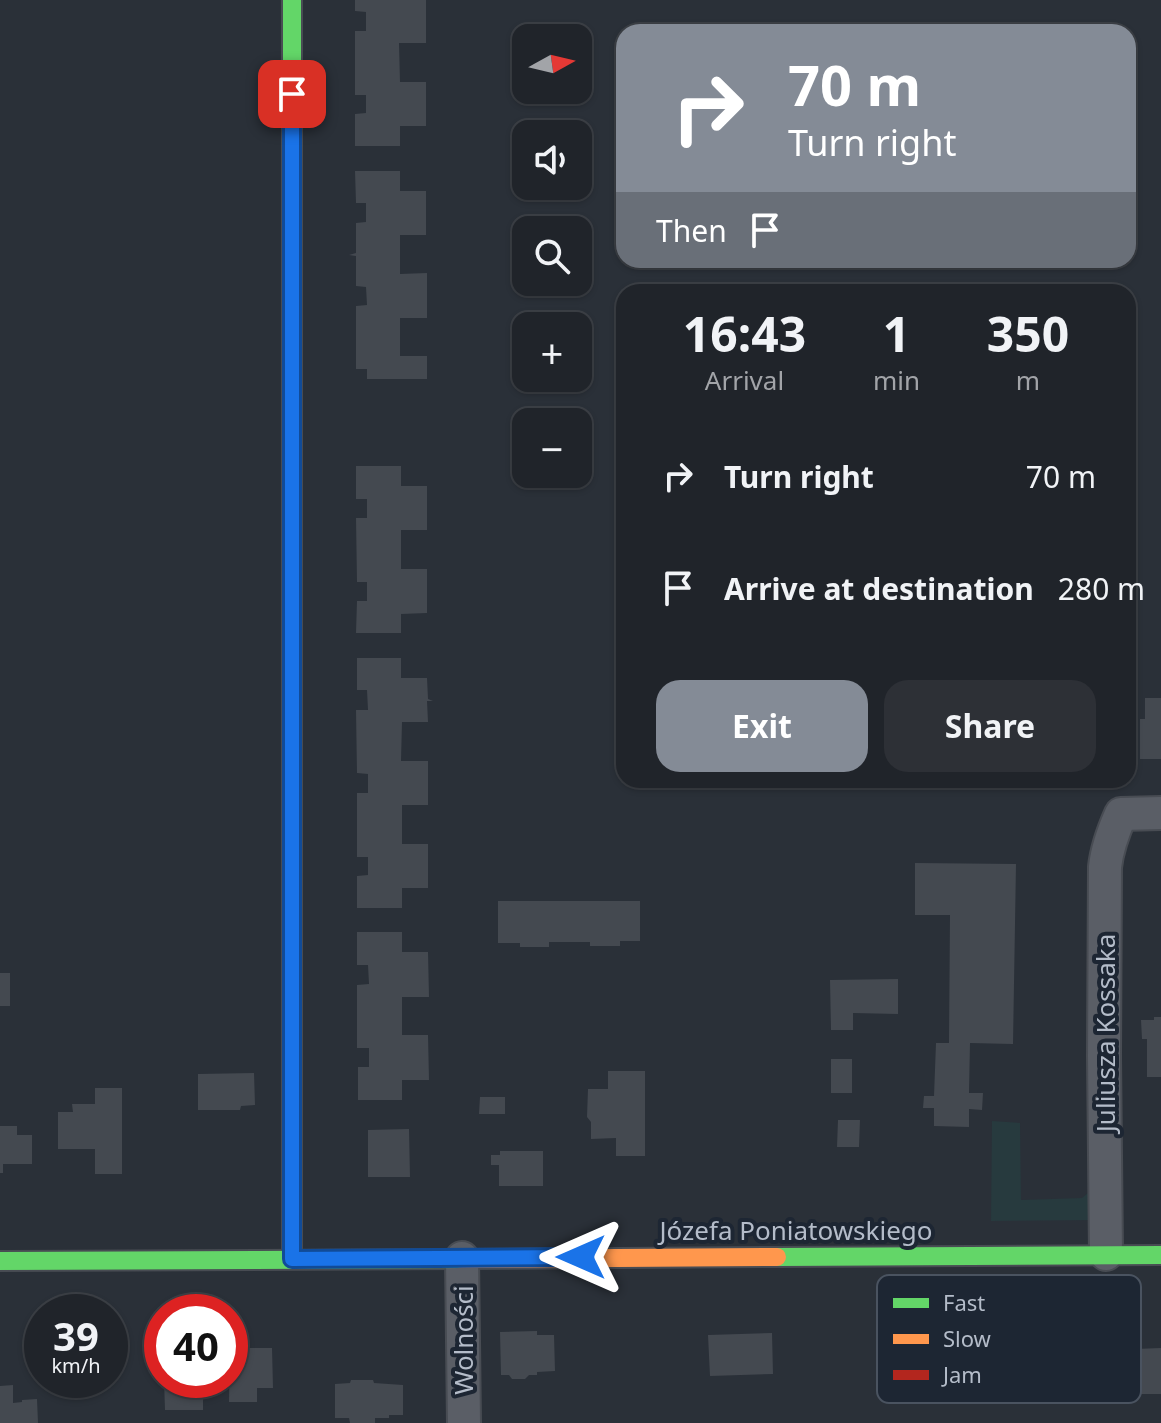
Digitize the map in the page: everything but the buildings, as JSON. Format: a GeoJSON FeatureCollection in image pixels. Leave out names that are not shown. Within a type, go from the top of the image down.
{"type":"FeatureCollection","features":[{"type":"Feature","properties":{"kind":"street"},"geometry":{"type":"LineString","coordinates":[[292,0],[292,1259]]}},
{"type":"Feature","properties":{"kind":"street","name":"Juliusza Kossaka"},"geometry":{"type":"LineString","coordinates":[[1106,1254],[1105,867],[1111,835],[1121,814],[1161,813]]}},
{"type":"Feature","properties":{"kind":"street","name":"Józefa Poniatowskiego"},"geometry":{"type":"LineString","coordinates":[[0,1261],[1161,1255]]}},
{"type":"Feature","properties":{"kind":"street","name":"Wolności"},"geometry":{"type":"LineString","coordinates":[[462,1258],[464,1423]]}},
{"type":"Feature","properties":{"kind":"green space"},"geometry":{"type":"Polygon","coordinates":[[[992,1121],[1020,1123],[1021,1200],[1082,1198],[1097,1178],[1098,1220],[991,1221],[992,1121]]]}},
{"type":"Feature","properties":{"kind":"traffic: fast"},"geometry":{"type":"LineString","coordinates":[[292,0],[292,571]]}},
{"type":"Feature","properties":{"kind":"traffic: fast"},"geometry":{"type":"LineString","coordinates":[[292,873],[292,1259]]}},
{"type":"Feature","properties":{"kind":"traffic: fast"},"geometry":{"type":"LineString","coordinates":[[777,1257],[1161,1255]]}},
{"type":"Feature","properties":{"kind":"traffic: fast"},"geometry":{"type":"LineString","coordinates":[[0,1261],[462,1259]]}},
{"type":"Feature","properties":{"kind":"traffic: slow"},"geometry":{"type":"LineString","coordinates":[[462,1259],[777,1257]]}},
{"type":"Feature","properties":{"kind":"traffic: jam"},"geometry":{"type":"LineString","coordinates":[[292,571],[292,873]]}},
{"type":"Feature","properties":{"kind":"route"},"geometry":{"type":"LineString","coordinates":[[292,94],[292,1259],[581,1257]]}}]}
